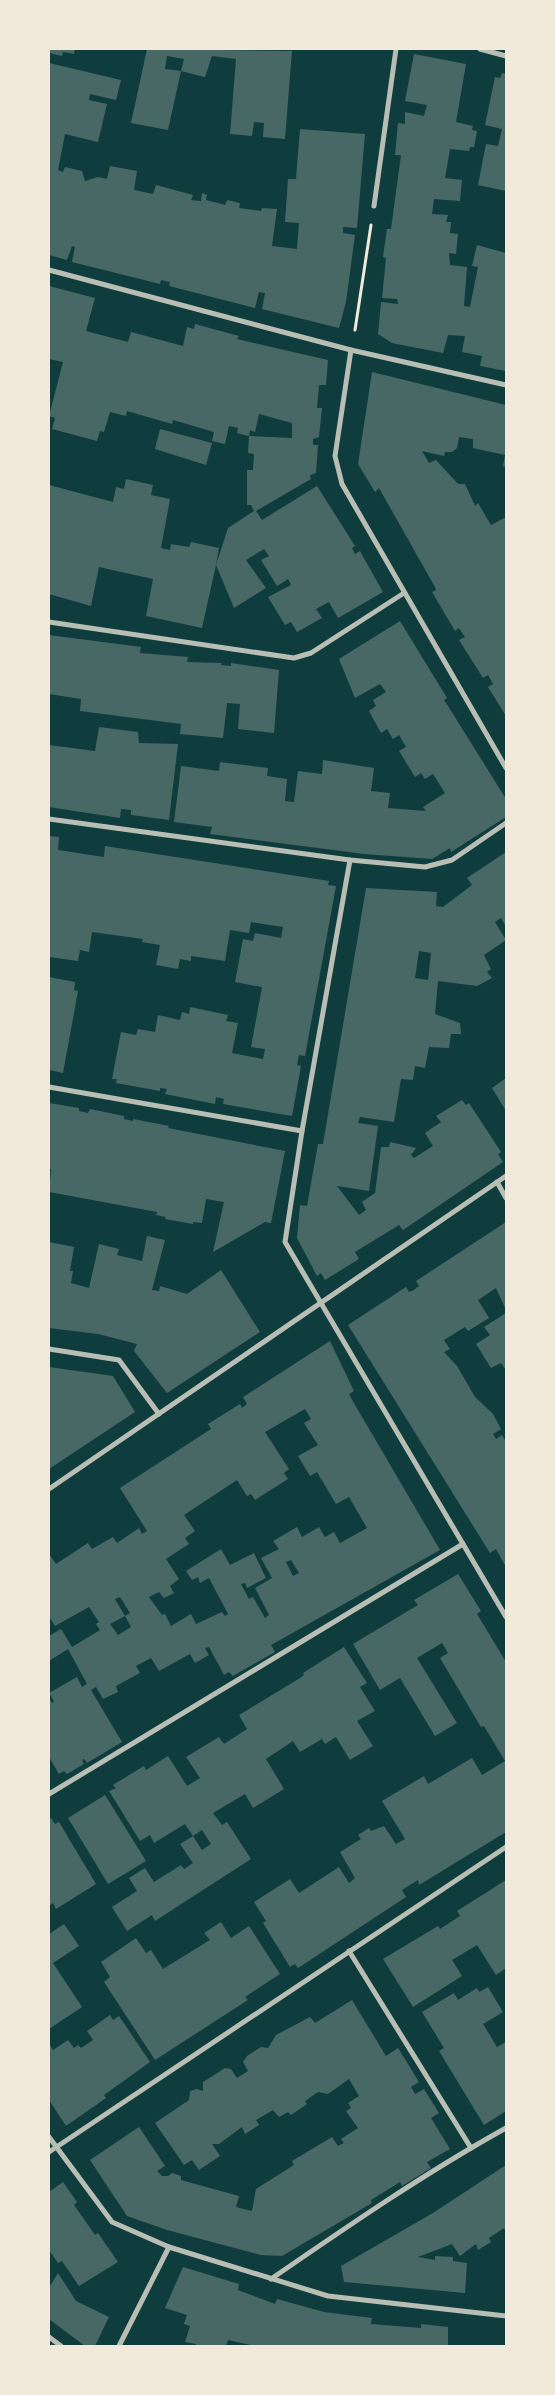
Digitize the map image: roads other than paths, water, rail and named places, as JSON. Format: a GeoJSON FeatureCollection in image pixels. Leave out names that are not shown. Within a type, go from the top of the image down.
{"type":"FeatureCollection","features":[{"type":"Feature","properties":{"kind":"street"},"geometry":{"type":"LineString","coordinates":[[374,206],[396,49]]}},
{"type":"Feature","properties":{"kind":"street"},"geometry":{"type":"LineString","coordinates":[[480,49],[506,56]]}},
{"type":"Feature","properties":{"kind":"street"},"geometry":{"type":"LineString","coordinates":[[49,270],[351,350],[506,385]]}},
{"type":"Feature","properties":{"kind":"street"},"geometry":{"type":"LineString","coordinates":[[351,350],[334,456],[342,484],[506,768]]}},
{"type":"Feature","properties":{"kind":"street"},"geometry":{"type":"LineString","coordinates":[[49,622],[294,658],[311,653],[404,593]]}},
{"type":"Feature","properties":{"kind":"street"},"geometry":{"type":"LineString","coordinates":[[49,819],[350,860],[425,868],[452,860],[506,823]]}},
{"type":"Feature","properties":{"kind":"street"},"geometry":{"type":"LineString","coordinates":[[350,860],[302,1131],[285,1242],[506,1617]]}},
{"type":"Feature","properties":{"kind":"street"},"geometry":{"type":"LineString","coordinates":[[49,1087],[302,1131]]}},
{"type":"Feature","properties":{"kind":"street"},"geometry":{"type":"LineString","coordinates":[[49,1490],[506,1176]]}},
{"type":"Feature","properties":{"kind":"street"},"geometry":{"type":"LineString","coordinates":[[497,1182],[506,1198]]}},
{"type":"Feature","properties":{"kind":"street"},"geometry":{"type":"LineString","coordinates":[[49,1349],[119,1360],[159,1414]]}},
{"type":"Feature","properties":{"kind":"street"},"geometry":{"type":"LineString","coordinates":[[49,1794],[463,1544]]}},
{"type":"Feature","properties":{"kind":"street"},"geometry":{"type":"LineString","coordinates":[[49,2152],[506,1847]]}},
{"type":"Feature","properties":{"kind":"street"},"geometry":{"type":"LineString","coordinates":[[349,1952],[471,2148]]}},
{"type":"Feature","properties":{"kind":"street"},"geometry":{"type":"LineString","coordinates":[[272,2279],[471,2148],[506,2128]]}},
{"type":"Feature","properties":{"kind":"street"},"geometry":{"type":"LineString","coordinates":[[49,2137],[112,2222],[169,2247],[328,2296],[506,2316]]}},
{"type":"Feature","properties":{"kind":"street"},"geometry":{"type":"LineString","coordinates":[[119,2346],[169,2247]]}},
{"type":"Feature","properties":{"kind":"street"},"geometry":{"type":"LineString","coordinates":[[49,2337],[61,2346]]}}]}
